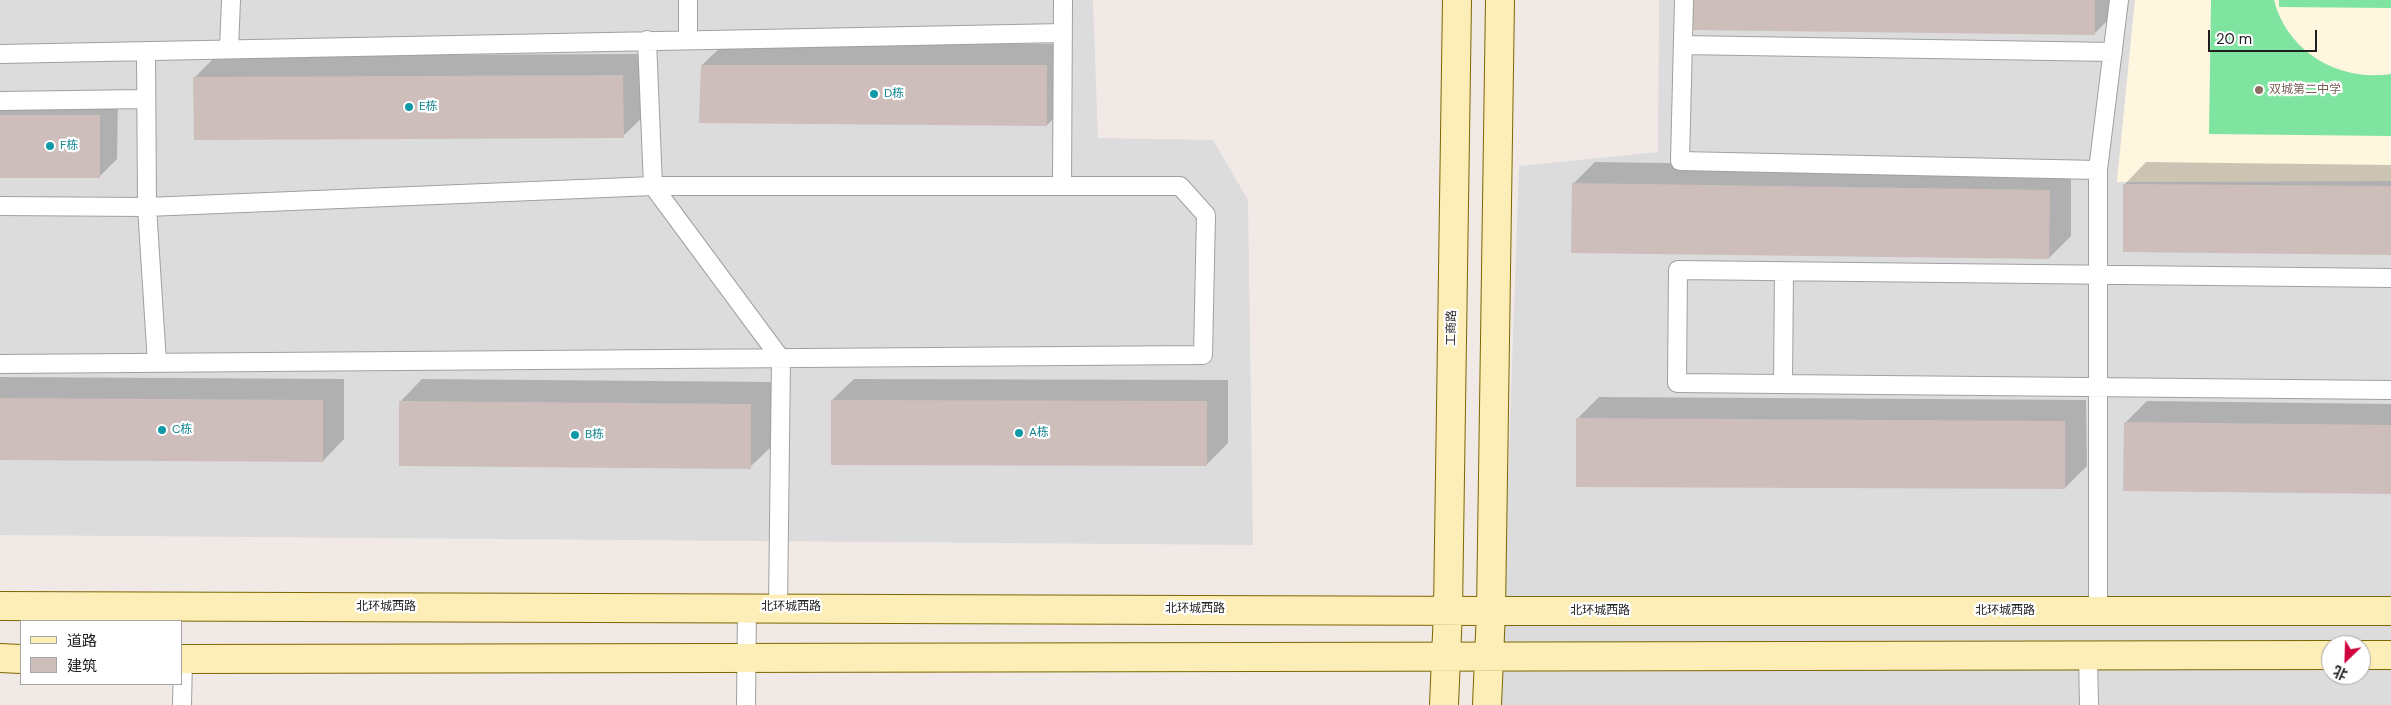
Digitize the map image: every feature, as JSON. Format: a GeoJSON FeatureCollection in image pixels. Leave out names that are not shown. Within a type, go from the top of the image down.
{"type":"FeatureCollection","features":[{"type":"Feature","properties":{"kind":"main road","name":"工商路"},"geometry":{"type":"LineString","coordinates":[[1444,705],[1448,610],[1457,0]]}},
{"type":"Feature","properties":{"kind":"main road"},"geometry":{"type":"LineString","coordinates":[[1487,705],[1491,611],[1500,0]]}},
{"type":"Feature","properties":{"kind":"main road","name":"北环城西路"},"geometry":{"type":"LineString","coordinates":[[0,606],[778,607],[1491,611],[2391,611]]}},
{"type":"Feature","properties":{"kind":"main road"},"geometry":{"type":"LineString","coordinates":[[182,659],[2321,655]]}},
{"type":"Feature","properties":{"kind":"main road"},"geometry":{"type":"LineString","coordinates":[[2371,655],[2391,655]]}},
{"type":"Feature","properties":{"kind":"main road"},"geometry":{"type":"LineString","coordinates":[[0,658],[20,658]]}},
{"type":"Feature","properties":{"kind":"lane"},"geometry":{"type":"LineString","coordinates":[[229,49],[231,0]]}},
{"type":"Feature","properties":{"kind":"lane"},"geometry":{"type":"LineString","coordinates":[[688,0],[688,39]]}},
{"type":"Feature","properties":{"kind":"lane"},"geometry":{"type":"LineString","coordinates":[[1062,186],[1063,0]]}},
{"type":"Feature","properties":{"kind":"lane"},"geometry":{"type":"LineString","coordinates":[[1684,0],[1680,161],[2098,170]]}},
{"type":"Feature","properties":{"kind":"lane"},"geometry":{"type":"LineString","coordinates":[[2098,610],[2098,170],[2119,0]]}},
{"type":"Feature","properties":{"kind":"lane"},"geometry":{"type":"LineString","coordinates":[[0,54],[1063,33]]}},
{"type":"Feature","properties":{"kind":"lane"},"geometry":{"type":"LineString","coordinates":[[646,40],[653,186],[781,358],[778,607]]}},
{"type":"Feature","properties":{"kind":"lane"},"geometry":{"type":"LineString","coordinates":[[1683,45],[2113,52]]}},
{"type":"Feature","properties":{"kind":"lane"},"geometry":{"type":"LineString","coordinates":[[146,50],[147,207],[157,363]]}},
{"type":"Feature","properties":{"kind":"lane"},"geometry":{"type":"LineString","coordinates":[[0,101],[146,99]]}},
{"type":"Feature","properties":{"kind":"lane"},"geometry":{"type":"LineString","coordinates":[[0,206],[147,207],[653,186],[1180,186],[1206,215],[1203,355],[0,364]]}},
{"type":"Feature","properties":{"kind":"lane"},"geometry":{"type":"LineString","coordinates":[[2391,278],[1678,270],[1677,383],[2391,390]]}},
{"type":"Feature","properties":{"kind":"lane"},"geometry":{"type":"LineString","coordinates":[[1784,272],[1784,384]]}},
{"type":"Feature","properties":{"kind":"lane"},"geometry":{"type":"LineString","coordinates":[[746,705],[747,607]]}},
{"type":"Feature","properties":{"kind":"lane"},"geometry":{"type":"LineString","coordinates":[[2088,655],[2088,705]]}},
{"type":"Feature","properties":{"kind":"lane"},"geometry":{"type":"LineString","coordinates":[[182,659],[182,705]]}},
{"type":"Feature","properties":{"kind":"shaded area"},"geometry":{"type":"Polygon","coordinates":[[[0,0],[1093,0],[1098,138],[1213,140],[1248,200],[1253,545],[0,535],[0,0]]]}},
{"type":"Feature","properties":{"kind":"shaded area"},"geometry":{"type":"Polygon","coordinates":[[[1659,0],[2135,0],[2117,182],[2391,181],[2391,705],[1500,705],[1519,166],[1658,152],[1659,0]]]}},
{"type":"Feature","properties":{"kind":"shaded area","name":"双城第二中学"},"geometry":{"type":"Polygon","coordinates":[[[2135,0],[2391,0],[2391,181],[2117,182],[2135,0]]]}},
{"type":"Feature","properties":{"kind":"green space"},"geometry":{"type":"Polygon","coordinates":[[[2211,0],[2274,0],[2290,35],[2318,60],[2335,68],[2353,73],[2391,74],[2391,136],[2209,134],[2211,0]]]}},
{"type":"Feature","properties":{"kind":"green space"},"geometry":{"type":"Polygon","coordinates":[[[2279,0],[2391,0],[2391,8],[2279,7],[2279,0]]]}},
{"type":"Feature","properties":{"kind":"building"},"geometry":{"type":"Polygon","coordinates":[[[1693,0],[2095,0],[2095,35],[1693,30],[1693,0]]]}},
{"type":"Feature","properties":{"kind":"building","name":"D栋"},"geometry":{"type":"Polygon","coordinates":[[[701,65],[1047,65],[1047,126],[699,123],[701,65]]]}},
{"type":"Feature","properties":{"kind":"building","name":"E栋"},"geometry":{"type":"Polygon","coordinates":[[[623,75],[624,138],[194,140],[193,77],[623,75]]]}},
{"type":"Feature","properties":{"kind":"building","name":"F栋"},"geometry":{"type":"Polygon","coordinates":[[[0,115],[100,115],[100,178],[0,178],[0,115]]]}},
{"type":"Feature","properties":{"kind":"building"},"geometry":{"type":"Polygon","coordinates":[[[1572,183],[2050,190],[2049,259],[1571,253],[1572,183]]]}},
{"type":"Feature","properties":{"kind":"building"},"geometry":{"type":"Polygon","coordinates":[[[2123,184],[2391,186],[2391,255],[2123,252],[2123,184]]]}},
{"type":"Feature","properties":{"kind":"building","name":"C栋"},"geometry":{"type":"Polygon","coordinates":[[[0,398],[323,400],[323,462],[0,460],[0,398]]]}},
{"type":"Feature","properties":{"kind":"building","name":"A栋"},"geometry":{"type":"Polygon","coordinates":[[[831,400],[1207,401],[1207,466],[831,465],[831,400]]]}},
{"type":"Feature","properties":{"kind":"building","name":"B栋"},"geometry":{"type":"Polygon","coordinates":[[[399,401],[751,404],[751,469],[399,466],[399,401]]]}},
{"type":"Feature","properties":{"kind":"building"},"geometry":{"type":"Polygon","coordinates":[[[1576,418],[2065,421],[2065,489],[1576,487],[1576,418]]]}},
{"type":"Feature","properties":{"kind":"building"},"geometry":{"type":"Polygon","coordinates":[[[2124,422],[2391,425],[2391,494],[2123,491],[2124,422]]]}},
{"type":"Feature","properties":{"kind":"place","name":"双城第二中学"},"geometry":{"type":"Point","coordinates":[2259,90]}},
{"type":"Feature","properties":{"kind":"place","name":"D栋"},"geometry":{"type":"Point","coordinates":[874,94]}},
{"type":"Feature","properties":{"kind":"place","name":"E栋"},"geometry":{"type":"Point","coordinates":[409,107]}},
{"type":"Feature","properties":{"kind":"place","name":"F栋"},"geometry":{"type":"Point","coordinates":[50,146]}},
{"type":"Feature","properties":{"kind":"place","name":"C栋"},"geometry":{"type":"Point","coordinates":[162,430]}},
{"type":"Feature","properties":{"kind":"place","name":"A栋"},"geometry":{"type":"Point","coordinates":[1019,433]}},
{"type":"Feature","properties":{"kind":"place","name":"B栋"},"geometry":{"type":"Point","coordinates":[575,435]}}]}
